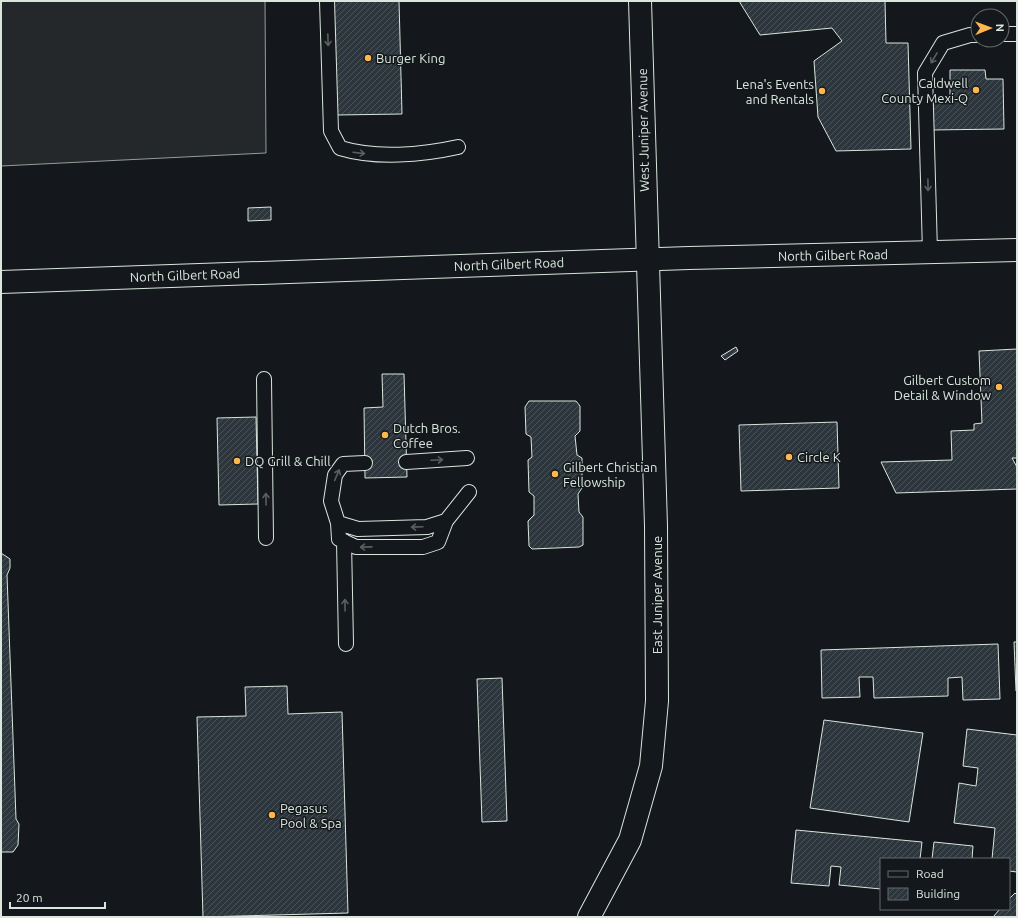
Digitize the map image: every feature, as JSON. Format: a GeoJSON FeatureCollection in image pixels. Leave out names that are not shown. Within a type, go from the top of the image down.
{"type":"FeatureCollection","features":[{"type":"Feature","properties":{"kind":"main road","name":"West Juniper Avenue"},"geometry":{"type":"LineString","coordinates":[[640,1],[645,193],[649,260]]}},
{"type":"Feature","properties":{"kind":"main road","name":"North Gilbert Road"},"geometry":{"type":"LineString","coordinates":[[1,282],[649,260],[1017,250]]}},
{"type":"Feature","properties":{"kind":"main road","name":"East Juniper Avenue"},"geometry":{"type":"LineString","coordinates":[[589,917],[630,840],[651,766],[657,701],[657,552],[649,260]]}},
{"type":"Feature","properties":{"kind":"lane"},"geometry":{"type":"LineString","coordinates":[[327,1],[331,131],[340,148],[357,153],[428,153],[458,147]]}},
{"type":"Feature","properties":{"kind":"lane"},"geometry":{"type":"LineString","coordinates":[[930,252],[925,73],[943,44],[970,35]]}},
{"type":"Feature","properties":{"kind":"lane"},"geometry":{"type":"LineString","coordinates":[[264,379],[266,538]]}},
{"type":"Feature","properties":{"kind":"lane"},"geometry":{"type":"LineString","coordinates":[[406,462],[467,458]]}},
{"type":"Feature","properties":{"kind":"lane"},"geometry":{"type":"LineString","coordinates":[[365,463],[342,464],[335,475],[331,501],[338,523],[339,539],[356,547],[423,547],[438,542],[446,521],[469,492]]}},
{"type":"Feature","properties":{"kind":"lane"},"geometry":{"type":"LineString","coordinates":[[338,523],[358,529],[428,527],[446,521]]}},
{"type":"Feature","properties":{"kind":"lane"},"geometry":{"type":"LineString","coordinates":[[344,541],[346,644]]}},
{"type":"Feature","properties":{"kind":"shaded area"},"geometry":{"type":"Polygon","coordinates":[[[1,1],[265,1],[266,153],[1,166],[1,1]]]}},
{"type":"Feature","properties":{"kind":"building","name":"Burger King"},"geometry":{"type":"Polygon","coordinates":[[[334,1],[399,1],[402,114],[337,115],[334,1]]]}},
{"type":"Feature","properties":{"kind":"building"},"geometry":{"type":"Polygon","coordinates":[[[739,1],[885,1],[886,43],[908,43],[911,149],[836,151],[818,117],[814,61],[842,41],[832,28],[760,35],[739,1]]]}},
{"type":"Feature","properties":{"kind":"building","name":"Caldwell County Mexi-Q"},"geometry":{"type":"Polygon","coordinates":[[[950,70],[985,70],[986,79],[1003,79],[1004,129],[930,130],[929,101],[950,101],[950,70]]]}},
{"type":"Feature","properties":{"kind":"building"},"geometry":{"type":"Polygon","coordinates":[[[271,207],[271,220],[248,221],[248,208],[271,207]]]}},
{"type":"Feature","properties":{"kind":"building"},"geometry":{"type":"Polygon","coordinates":[[[736,347],[738,351],[725,360],[721,356],[736,347]]]}},
{"type":"Feature","properties":{"kind":"building","name":"Gilbert Custom Detail & Window"},"geometry":{"type":"Polygon","coordinates":[[[1017,349],[1017,458],[1012,458],[1017,467],[1017,489],[896,493],[881,462],[952,460],[951,431],[974,430],[974,424],[982,423],[979,351],[1017,349]]]}},
{"type":"Feature","properties":{"kind":"building","name":"Dutch Bros. Coffee"},"geometry":{"type":"Polygon","coordinates":[[[382,374],[404,374],[407,477],[365,478],[364,408],[383,407],[382,374]]]}},
{"type":"Feature","properties":{"kind":"building","name":"Gilbert Christian Fellowship"},"geometry":{"type":"Polygon","coordinates":[[[529,401],[576,401],[580,406],[580,431],[575,436],[577,455],[582,458],[582,488],[578,494],[579,512],[583,517],[583,545],[579,547],[532,549],[529,546],[528,521],[534,515],[534,496],[529,492],[528,460],[532,457],[531,437],[526,434],[525,407],[529,401]]]}},
{"type":"Feature","properties":{"kind":"building","name":"DQ Grill & Chill"},"geometry":{"type":"Polygon","coordinates":[[[256,417],[258,504],[219,505],[217,418],[256,417]]]}},
{"type":"Feature","properties":{"kind":"building","name":"Circle K"},"geometry":{"type":"Polygon","coordinates":[[[837,422],[839,488],[741,491],[739,425],[837,422]]]}},
{"type":"Feature","properties":{"kind":"building"},"geometry":{"type":"Polygon","coordinates":[[[1,553],[10,559],[10,568],[7,575],[16,819],[19,824],[18,845],[13,852],[1,852],[1,553]]]}},
{"type":"Feature","properties":{"kind":"building"},"geometry":{"type":"Polygon","coordinates":[[[1014,642],[1017,642],[1017,691],[1016,691],[1014,642]]]}},
{"type":"Feature","properties":{"kind":"building"},"geometry":{"type":"Polygon","coordinates":[[[998,644],[1000,699],[963,700],[962,677],[948,678],[948,696],[874,698],[873,677],[859,677],[860,697],[822,698],[821,650],[998,644]]]}},
{"type":"Feature","properties":{"kind":"building"},"geometry":{"type":"Polygon","coordinates":[[[502,678],[507,821],[482,822],[477,679],[502,678]]]}},
{"type":"Feature","properties":{"kind":"building","name":"Pegasus Pool & Spa"},"geometry":{"type":"Polygon","coordinates":[[[287,686],[288,714],[342,712],[348,913],[203,917],[197,717],[246,716],[245,687],[287,686]]]}},
{"type":"Feature","properties":{"kind":"building"},"geometry":{"type":"Polygon","coordinates":[[[824,720],[923,733],[909,822],[810,808],[824,720]]]}},
{"type":"Feature","properties":{"kind":"building"},"geometry":{"type":"Polygon","coordinates":[[[967,729],[1017,735],[1017,872],[1010,871],[1010,858],[992,858],[995,828],[954,823],[959,783],[976,786],[978,768],[963,766],[967,729]]]}},
{"type":"Feature","properties":{"kind":"building"},"geometry":{"type":"Polygon","coordinates":[[[796,830],[922,842],[920,858],[880,858],[880,889],[839,885],[841,867],[831,866],[829,886],[791,883],[796,830]]]}},
{"type":"Feature","properties":{"kind":"building"},"geometry":{"type":"Polygon","coordinates":[[[934,842],[973,846],[972,858],[932,858],[934,842]]]}},
{"type":"Feature","properties":{"kind":"building"},"geometry":{"type":"Polygon","coordinates":[[[1015,893],[1017,895],[1017,917],[993,917],[999,910],[1010,910],[1010,898],[1015,893]]]}},
{"type":"Feature","properties":{"kind":"place","name":"Burger King"},"geometry":{"type":"Point","coordinates":[368,58]}},
{"type":"Feature","properties":{"kind":"place","name":"Caldwell County Mexi-Q"},"geometry":{"type":"Point","coordinates":[976,90]}},
{"type":"Feature","properties":{"kind":"place","name":"Lena's Events and Rentals"},"geometry":{"type":"Point","coordinates":[822,91]}},
{"type":"Feature","properties":{"kind":"place","name":"Gilbert Custom Detail & Window"},"geometry":{"type":"Point","coordinates":[999,387]}},
{"type":"Feature","properties":{"kind":"place","name":"Dutch Bros. Coffee"},"geometry":{"type":"Point","coordinates":[385,435]}},
{"type":"Feature","properties":{"kind":"place","name":"Circle K"},"geometry":{"type":"Point","coordinates":[789,457]}},
{"type":"Feature","properties":{"kind":"place","name":"DQ Grill & Chill"},"geometry":{"type":"Point","coordinates":[237,461]}},
{"type":"Feature","properties":{"kind":"place","name":"Gilbert Christian Fellowship"},"geometry":{"type":"Point","coordinates":[555,474]}},
{"type":"Feature","properties":{"kind":"place","name":"Pegasus Pool & Spa"},"geometry":{"type":"Point","coordinates":[272,815]}}]}
